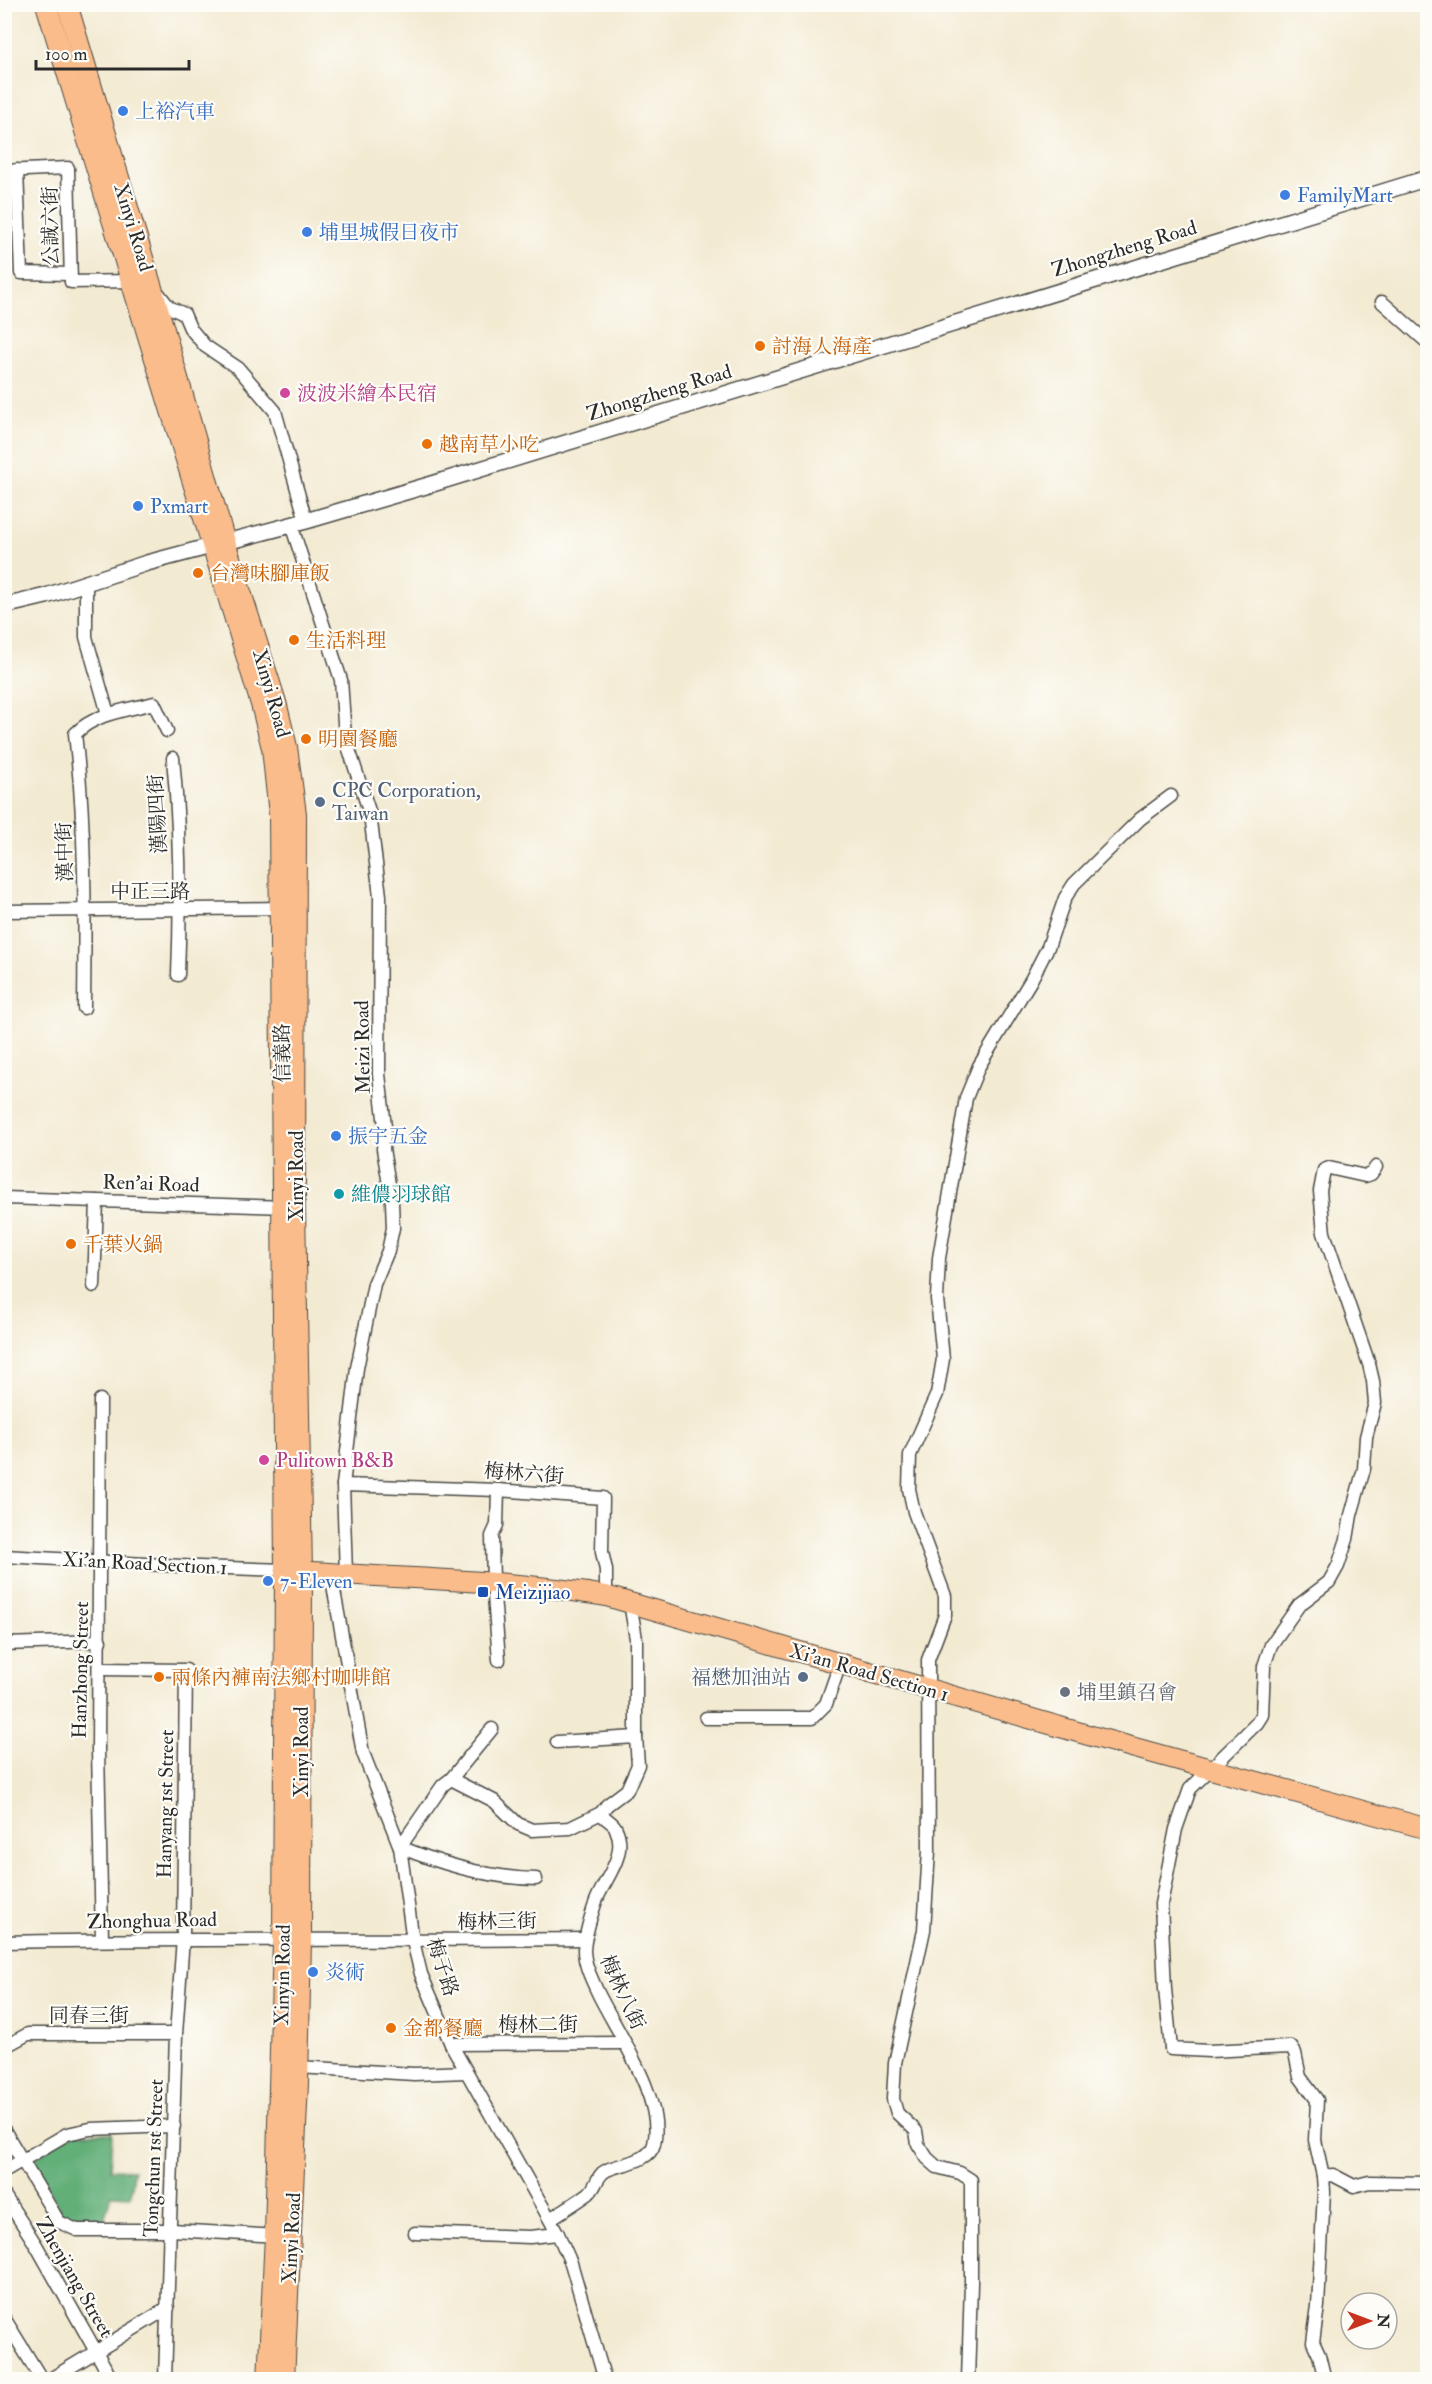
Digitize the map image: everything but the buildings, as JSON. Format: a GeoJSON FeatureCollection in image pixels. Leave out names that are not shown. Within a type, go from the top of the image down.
{"type":"FeatureCollection","features":[{"type":"Feature","properties":{"kind":"main road","name":"Xinyi Road"},"geometry":{"type":"LineString","coordinates":[[46,4],[123,223],[151,285],[218,543]]}},
{"type":"Feature","properties":{"kind":"main road","name":"Xinyi Road"},"geometry":{"type":"LineString","coordinates":[[67,4],[123,223],[131,282],[218,543]]}},
{"type":"Feature","properties":{"kind":"main road","name":"信義路"},"geometry":{"type":"LineString","coordinates":[[218,543],[272,748],[288,908],[282,1072],[288,1207]]}},
{"type":"Feature","properties":{"kind":"main road","name":"Xinyi Road"},"geometry":{"type":"LineString","coordinates":[[284,2379],[283,2236],[298,2067],[292,1939],[293,1570],[288,1207]]}},
{"type":"Feature","properties":{"kind":"main road","name":"Xi'an Road Section 1"},"geometry":{"type":"LineString","coordinates":[[293,1570],[555,1587],[606,1596],[929,1690],[1428,1828]]}},
{"type":"Feature","properties":{"kind":"main road","name":"Xinyin Road"},"geometry":{"type":"LineString","coordinates":[[268,2379],[283,2236],[292,1939]]}},
{"type":"Feature","properties":{"kind":"street","name":"公誠六街"},"geometry":{"type":"LineString","coordinates":[[11,170],[68,168],[71,278]]}},
{"type":"Feature","properties":{"kind":"street"},"geometry":{"type":"LineString","coordinates":[[11,170],[21,273],[131,282]]}},
{"type":"Feature","properties":{"kind":"street","name":"Zhongzheng Road"},"geometry":{"type":"LineString","coordinates":[[4,606],[218,543],[306,521],[1428,178]]}},
{"type":"Feature","properties":{"kind":"street"},"geometry":{"type":"LineString","coordinates":[[151,285],[169,306],[184,314],[190,328],[205,346],[238,368],[275,411],[306,521]]}},
{"type":"Feature","properties":{"kind":"street"},"geometry":{"type":"LineString","coordinates":[[1382,302],[1428,343]]}},
{"type":"Feature","properties":{"kind":"street","name":"Meizi Road"},"geometry":{"type":"LineString","coordinates":[[291,524],[341,680],[345,737],[370,814],[380,896],[379,1074],[385,1127],[383,1149],[392,1202],[393,1228],[388,1251],[374,1284],[357,1368],[343,1485],[339,1574]]}},
{"type":"Feature","properties":{"kind":"street"},"geometry":{"type":"LineString","coordinates":[[86,583],[86,637],[108,714],[154,703],[167,731]]}},
{"type":"Feature","properties":{"kind":"street","name":"漢中街"},"geometry":{"type":"LineString","coordinates":[[84,1008],[85,910],[80,776],[75,734],[83,725],[108,714]]}},
{"type":"Feature","properties":{"kind":"street","name":"漢陽四街"},"geometry":{"type":"LineString","coordinates":[[172,758],[177,803],[180,910],[178,975]]}},
{"type":"Feature","properties":{"kind":"street"},"geometry":{"type":"LineString","coordinates":[[968,2379],[971,2180],[960,2173],[937,2167],[927,2158],[918,2144],[916,2132],[897,2113],[893,2099],[895,2062],[924,1930],[928,1851],[928,1660],[945,1615],[945,1596],[914,1512],[909,1489],[910,1455],[937,1394],[943,1359],[937,1299],[939,1258],[966,1098],[979,1066],[1031,980],[1048,947],[1065,898],[1074,884],[1140,819],[1171,796]]}},
{"type":"Feature","properties":{"kind":"street","name":"中正三路"},"geometry":{"type":"LineString","coordinates":[[4,911],[288,908]]}},
{"type":"Feature","properties":{"kind":"street"},"geometry":{"type":"LineString","coordinates":[[1325,2379],[1313,2342],[1318,2306],[1323,2176],[1315,2140],[1317,2100],[1300,2077],[1295,2053],[1291,2047],[1209,2051],[1172,2049],[1169,2044],[1161,1904],[1176,1829],[1190,1789],[1257,1723],[1262,1715],[1264,1666],[1271,1646],[1299,1605],[1329,1582],[1338,1566],[1347,1539],[1364,1469],[1366,1437],[1375,1403],[1369,1364],[1324,1233],[1320,1191],[1324,1170],[1329,1168],[1365,1176],[1371,1174],[1376,1167]]}},
{"type":"Feature","properties":{"kind":"street","name":"Ren'ai Road"},"geometry":{"type":"LineString","coordinates":[[4,1198],[288,1207]]}},
{"type":"Feature","properties":{"kind":"street"},"geometry":{"type":"LineString","coordinates":[[94,1287],[97,1201]]}},
{"type":"Feature","properties":{"kind":"street","name":"Hanzhong Street"},"geometry":{"type":"LineString","coordinates":[[100,1400],[98,1749],[102,1940]]}},
{"type":"Feature","properties":{"kind":"street","name":"梅林六街"},"geometry":{"type":"LineString","coordinates":[[343,1485],[498,1490],[603,1498],[602,1552],[606,1570],[606,1596]]}},
{"type":"Feature","properties":{"kind":"street"},"geometry":{"type":"LineString","coordinates":[[498,1490],[497,1525],[492,1536],[499,1660]]}},
{"type":"Feature","properties":{"kind":"street","name":"Xi'an Road Section 1"},"geometry":{"type":"LineString","coordinates":[[4,1556],[293,1570]]}},
{"type":"Feature","properties":{"kind":"street","name":"梅子路"},"geometry":{"type":"LineString","coordinates":[[339,1574],[363,1753],[400,1847],[412,1941],[421,1974],[451,2044],[558,2234],[571,2263],[605,2379]]}},
{"type":"Feature","properties":{"kind":"street"},"geometry":{"type":"LineString","coordinates":[[451,1779],[494,1801],[518,1824],[532,1830],[570,1828],[601,1813],[607,1804],[627,1790],[638,1765],[636,1639],[630,1602]]}},
{"type":"Feature","properties":{"kind":"street"},"geometry":{"type":"LineString","coordinates":[[4,1644],[99,1641]]}},
{"type":"Feature","properties":{"kind":"street"},"geometry":{"type":"LineString","coordinates":[[706,1718],[812,1718],[826,1704],[840,1664]]}},
{"type":"Feature","properties":{"kind":"street","name":"Hanyang 1st Street"},"geometry":{"type":"LineString","coordinates":[[100,1669],[186,1670],[183,1938]]}},
{"type":"Feature","properties":{"kind":"street"},"geometry":{"type":"LineString","coordinates":[[492,1729],[451,1779],[443,1785],[400,1847],[463,1869],[510,1878],[536,1879]]}},
{"type":"Feature","properties":{"kind":"street"},"geometry":{"type":"LineString","coordinates":[[557,1742],[636,1737]]}},
{"type":"Feature","properties":{"kind":"street","name":"梅林八街"},"geometry":{"type":"LineString","coordinates":[[550,2219],[589,2193],[602,2173],[633,2162],[652,2150],[656,2127],[655,2113],[625,2043],[590,1976],[584,1954],[585,1939],[597,1900],[618,1855],[617,1830],[614,1825],[605,1820],[601,1813]]}},
{"type":"Feature","properties":{"kind":"street","name":"Zhonghua Road"},"geometry":{"type":"LineString","coordinates":[[4,1942],[183,1938],[292,1939]]}},
{"type":"Feature","properties":{"kind":"street","name":"Tongchun 1st Street"},"geometry":{"type":"LineString","coordinates":[[165,2379],[176,2034],[183,1938]]}},
{"type":"Feature","properties":{"kind":"street","name":"梅林三街"},"geometry":{"type":"LineString","coordinates":[[292,1939],[412,1941],[585,1939]]}},
{"type":"Feature","properties":{"kind":"street","name":"同春三街"},"geometry":{"type":"LineString","coordinates":[[4,2047],[28,2034],[176,2034]]}},
{"type":"Feature","properties":{"kind":"street","name":"梅林二街"},"geometry":{"type":"LineString","coordinates":[[451,2044],[625,2043]]}},
{"type":"Feature","properties":{"kind":"street"},"geometry":{"type":"LineString","coordinates":[[298,2067],[414,2074],[466,2072]]}},
{"type":"Feature","properties":{"kind":"street"},"geometry":{"type":"LineString","coordinates":[[4,2171],[67,2134],[90,2129],[174,2126]]}},
{"type":"Feature","properties":{"kind":"street"},"geometry":{"type":"LineString","coordinates":[[4,2130],[59,2222],[66,2226],[77,2230],[171,2230],[283,2236]]}},
{"type":"Feature","properties":{"kind":"street"},"geometry":{"type":"LineString","coordinates":[[1323,2176],[1332,2175],[1354,2186],[1370,2182],[1428,2183]]}},
{"type":"Feature","properties":{"kind":"street","name":"Zhenjiang Street"},"geometry":{"type":"LineString","coordinates":[[4,2194],[36,2245],[112,2379]]}},
{"type":"Feature","properties":{"kind":"street"},"geometry":{"type":"LineString","coordinates":[[415,2233],[530,2237],[558,2234]]}},
{"type":"Feature","properties":{"kind":"street"},"geometry":{"type":"LineString","coordinates":[[49,2379],[168,2308]]}},
{"type":"Feature","properties":{"kind":"street"},"geometry":{"type":"LineString","coordinates":[[4,2318],[42,2379]]}},
{"type":"Feature","properties":{"kind":"green space"},"geometry":{"type":"Polygon","coordinates":[[[71,2133],[112,2133],[110,2169],[134,2170],[131,2196],[111,2195],[103,2224],[64,2217],[32,2160],[71,2133]]]}},
{"type":"Feature","properties":{"kind":"place","name":"上裕汽車"},"geometry":{"type":"Point","coordinates":[123,111]}},
{"type":"Feature","properties":{"kind":"place","name":"FamilyMart"},"geometry":{"type":"Point","coordinates":[1285,195]}},
{"type":"Feature","properties":{"kind":"place","name":"埔里城假日夜市"},"geometry":{"type":"Point","coordinates":[307,232]}},
{"type":"Feature","properties":{"kind":"place","name":"討海人海產"},"geometry":{"type":"Point","coordinates":[760,346]}},
{"type":"Feature","properties":{"kind":"place","name":"波波米繪本民宿"},"geometry":{"type":"Point","coordinates":[285,393]}},
{"type":"Feature","properties":{"kind":"place","name":"越南草小吃"},"geometry":{"type":"Point","coordinates":[427,444]}},
{"type":"Feature","properties":{"kind":"place","name":"Pxmart"},"geometry":{"type":"Point","coordinates":[138,506]}},
{"type":"Feature","properties":{"kind":"place","name":"台灣味腳庫飯"},"geometry":{"type":"Point","coordinates":[198,573]}},
{"type":"Feature","properties":{"kind":"place","name":"生活料理"},"geometry":{"type":"Point","coordinates":[294,640]}},
{"type":"Feature","properties":{"kind":"place","name":"明園餐廳"},"geometry":{"type":"Point","coordinates":[306,739]}},
{"type":"Feature","properties":{"kind":"place","name":"CPC Corporation, Taiwan"},"geometry":{"type":"Point","coordinates":[320,802]}},
{"type":"Feature","properties":{"kind":"place","name":"振宇五金"},"geometry":{"type":"Point","coordinates":[336,1136]}},
{"type":"Feature","properties":{"kind":"place","name":"維儂羽球館"},"geometry":{"type":"Point","coordinates":[339,1194]}},
{"type":"Feature","properties":{"kind":"place","name":"千葉火鍋"},"geometry":{"type":"Point","coordinates":[71,1244]}},
{"type":"Feature","properties":{"kind":"place","name":"Pulitown B&B"},"geometry":{"type":"Point","coordinates":[264,1460]}},
{"type":"Feature","properties":{"kind":"place","name":"7-Eleven"},"geometry":{"type":"Point","coordinates":[268,1581]}},
{"type":"Feature","properties":{"kind":"place","name":"Meizijiao"},"geometry":{"type":"Point","coordinates":[483,1592]}},
{"type":"Feature","properties":{"kind":"place","name":"兩條內褲南法鄉村咖啡館"},"geometry":{"type":"Point","coordinates":[159,1677]}},
{"type":"Feature","properties":{"kind":"place","name":"福懋加油站"},"geometry":{"type":"Point","coordinates":[803,1677]}},
{"type":"Feature","properties":{"kind":"place","name":"埔里鎮召會"},"geometry":{"type":"Point","coordinates":[1065,1692]}},
{"type":"Feature","properties":{"kind":"place","name":"炎術"},"geometry":{"type":"Point","coordinates":[313,1972]}},
{"type":"Feature","properties":{"kind":"place","name":"金都餐廳"},"geometry":{"type":"Point","coordinates":[391,2028]}}]}
